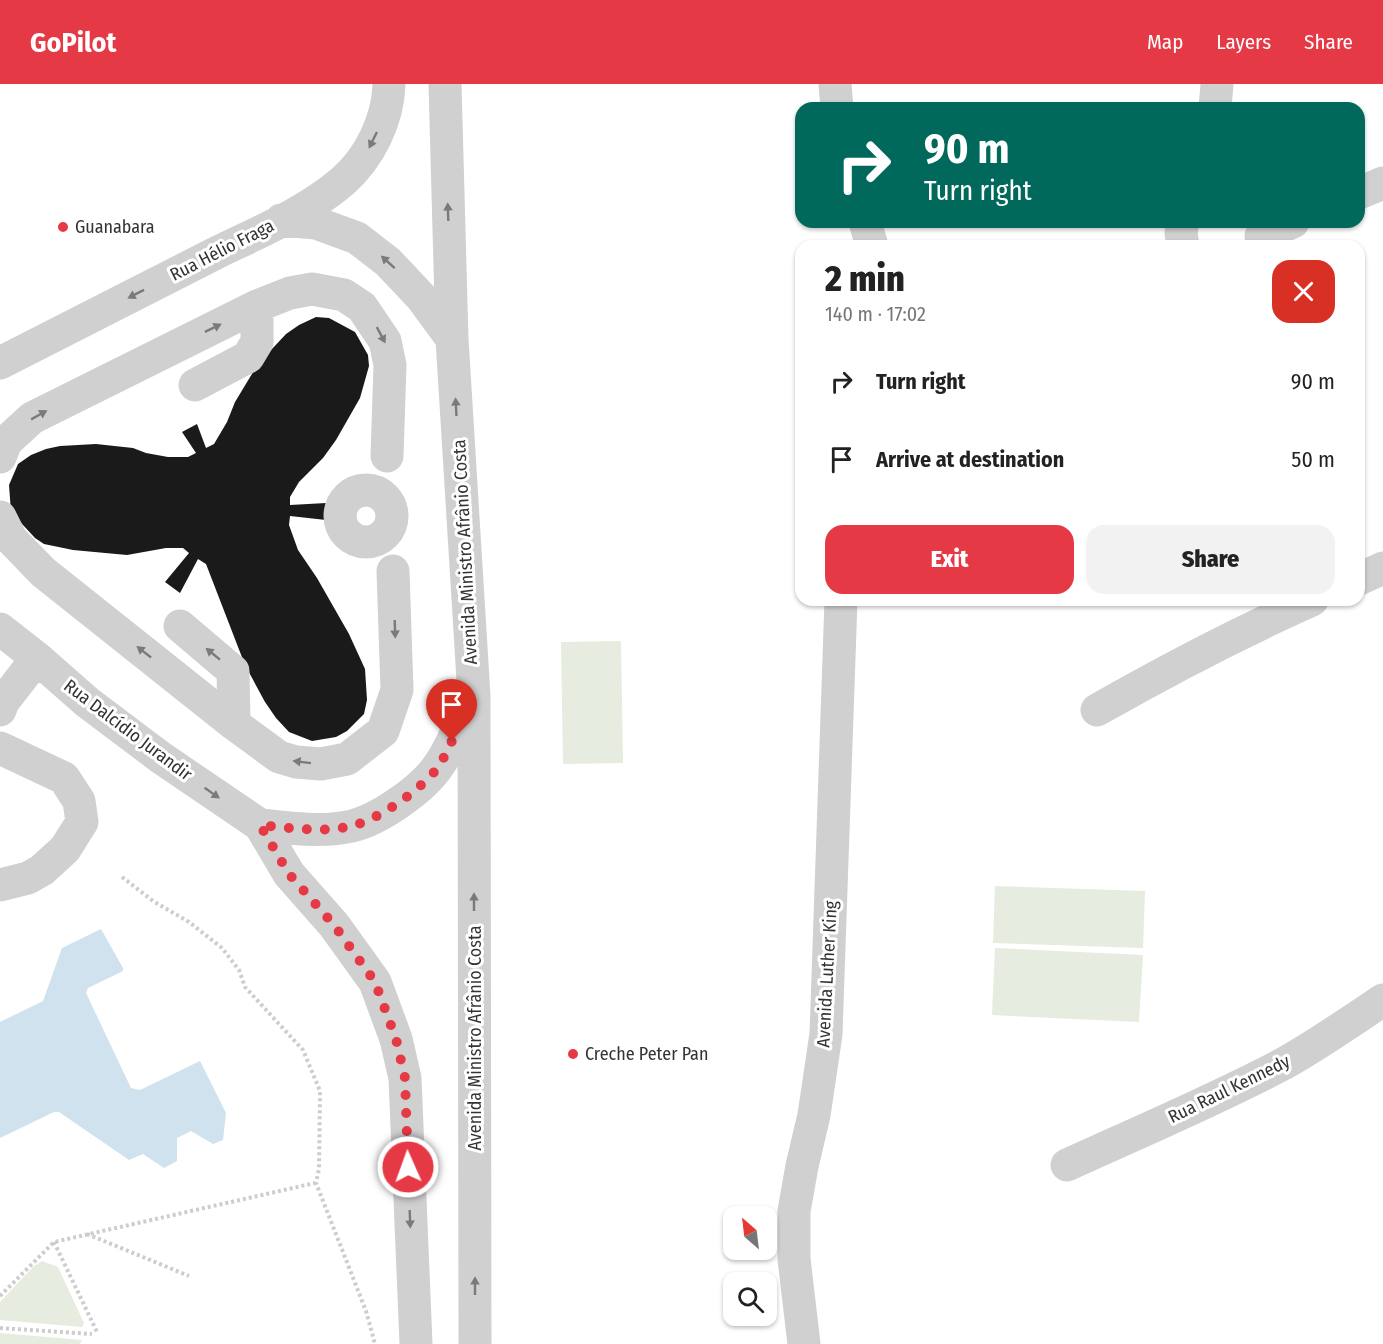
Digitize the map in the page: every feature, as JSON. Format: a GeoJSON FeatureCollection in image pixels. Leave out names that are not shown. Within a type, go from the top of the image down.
{"type":"FeatureCollection","features":[{"type":"Feature","properties":{"kind":"street"},"geometry":{"type":"LineString","coordinates":[[281,220],[327,193],[344,180],[365,157],[380,128],[388,96],[388,84]]}},
{"type":"Feature","properties":{"kind":"street","name":"Avenida Ministro Afrânio Costa"},"geometry":{"type":"LineString","coordinates":[[445,84],[452,339],[474,696],[475,1344]]}},
{"type":"Feature","properties":{"kind":"street"},"geometry":{"type":"LineString","coordinates":[[835,84],[836,102]]}},
{"type":"Feature","properties":{"kind":"street"},"geometry":{"type":"LineString","coordinates":[[1216,102],[1217,84]]}},
{"type":"Feature","properties":{"kind":"street"},"geometry":{"type":"LineString","coordinates":[[1365,190],[1383,183]]}},
{"type":"Feature","properties":{"kind":"street","name":"Rua Hélio Fraga"},"geometry":{"type":"LineString","coordinates":[[0,363],[281,220],[316,223],[357,238],[388,262],[422,298],[452,339]]}},
{"type":"Feature","properties":{"kind":"street"},"geometry":{"type":"LineString","coordinates":[[1260,235],[1278,228]]}},
{"type":"Feature","properties":{"kind":"street"},"geometry":{"type":"LineString","coordinates":[[0,457],[6,442],[32,418],[257,306],[290,293],[312,289],[344,295],[362,307],[385,341],[390,365],[387,456],[380,523]]}},
{"type":"Feature","properties":{"kind":"street"},"geometry":{"type":"LineString","coordinates":[[195,385],[248,357],[257,342],[257,306]]}},
{"type":"Feature","properties":{"kind":"street"},"geometry":{"type":"LineString","coordinates":[[380,523],[350,536],[344,530],[340,513],[343,505],[387,456]]}},
{"type":"Feature","properties":{"kind":"street"},"geometry":{"type":"LineString","coordinates":[[0,517],[11,539],[43,572],[234,724],[279,758],[321,764],[347,759],[383,731],[397,690],[393,571],[371,490],[355,492]]}},
{"type":"Feature","properties":{"kind":"street"},"geometry":{"type":"LineString","coordinates":[[1365,576],[1383,568]]}},
{"type":"Feature","properties":{"kind":"street","name":"Avenida Luther King"},"geometry":{"type":"LineString","coordinates":[[804,1344],[794,1259],[794,1211],[816,1104],[826,1034],[841,606]]}},
{"type":"Feature","properties":{"kind":"street"},"geometry":{"type":"LineString","coordinates":[[1097,710],[1168,669],[1299,606]]}},
{"type":"Feature","properties":{"kind":"street"},"geometry":{"type":"LineString","coordinates":[[180,627],[234,671],[234,724]]}},
{"type":"Feature","properties":{"kind":"street","name":"Rua Dalcídio Jurandir"},"geometry":{"type":"LineString","coordinates":[[0,629],[96,709],[260,825]]}},
{"type":"Feature","properties":{"kind":"street"},"geometry":{"type":"LineString","coordinates":[[0,710],[3,702],[37,658]]}},
{"type":"Feature","properties":{"kind":"street"},"geometry":{"type":"LineString","coordinates":[[260,825],[315,830],[353,826],[384,812],[414,792],[439,766],[474,696]]}},
{"type":"Feature","properties":{"kind":"street"},"geometry":{"type":"LineString","coordinates":[[0,748],[64,778],[79,801],[82,822],[65,849],[42,870],[28,878],[0,885]]}},
{"type":"Feature","properties":{"kind":"street"},"geometry":{"type":"LineString","coordinates":[[260,825],[289,874],[334,925],[375,982],[396,1039],[405,1078],[416,1344]]}},
{"type":"Feature","properties":{"kind":"street","name":"Rua Raul Kennedy"},"geometry":{"type":"LineString","coordinates":[[1067,1165],[1225,1093],[1284,1063],[1383,1000]]}},
{"type":"Feature","properties":{"kind":"path"},"geometry":{"type":"LineString","coordinates":[[122,877],[153,901],[189,922],[222,948],[239,970],[245,987],[303,1050],[321,1091],[319,1169],[316,1183],[366,1311],[375,1344]]}},
{"type":"Feature","properties":{"kind":"path"},"geometry":{"type":"LineString","coordinates":[[0,1296],[54,1242],[316,1183]]}},
{"type":"Feature","properties":{"kind":"path"},"geometry":{"type":"LineString","coordinates":[[87,1234],[189,1276]]}},
{"type":"Feature","properties":{"kind":"path"},"geometry":{"type":"LineString","coordinates":[[0,1328],[94,1333],[54,1242]]}},
{"type":"Feature","properties":{"kind":"shaded area"},"geometry":{"type":"Polygon","coordinates":[[[621,641],[623,763],[563,764],[561,642],[621,641]]]}},
{"type":"Feature","properties":{"kind":"shaded area"},"geometry":{"type":"Polygon","coordinates":[[[995,886],[1145,891],[1143,948],[993,943],[995,886]]]}},
{"type":"Feature","properties":{"kind":"shaded area"},"geometry":{"type":"Polygon","coordinates":[[[995,948],[1143,955],[1139,1022],[992,1015],[995,948]]]}},
{"type":"Feature","properties":{"kind":"shaded area"},"geometry":{"type":"Polygon","coordinates":[[[42,1261],[58,1267],[84,1323],[82,1327],[0,1320],[0,1302],[33,1267],[42,1261]]]}},
{"type":"Feature","properties":{"kind":"shaded area"},"geometry":{"type":"Polygon","coordinates":[[[0,1333],[82,1340],[80,1344],[0,1344],[0,1333]]]}},
{"type":"Feature","properties":{"kind":"water"},"geometry":{"type":"Polygon","coordinates":[[[101,929],[123,971],[88,988],[86,993],[131,1088],[140,1090],[200,1061],[226,1113],[223,1140],[213,1144],[191,1131],[177,1138],[177,1161],[164,1168],[143,1154],[129,1160],[59,1112],[54,1112],[0,1138],[0,1022],[43,1001],[62,948],[101,929]]]}},
{"type":"Feature","properties":{"kind":"building"},"geometry":{"type":"Polygon","coordinates":[[[316,317],[329,318],[355,332],[368,355],[369,366],[360,398],[336,440],[323,458],[299,482],[290,497],[290,505],[326,503],[326,520],[290,516],[289,525],[298,550],[349,634],[365,669],[367,700],[364,714],[347,731],[336,737],[312,741],[289,732],[265,702],[245,665],[206,564],[198,559],[180,593],[165,582],[189,553],[183,548],[166,548],[127,555],[73,550],[44,544],[35,538],[11,512],[9,485],[18,464],[31,455],[60,446],[96,444],[133,448],[168,457],[188,457],[196,453],[182,432],[197,424],[206,448],[214,444],[235,402],[258,364],[286,334],[316,317]]]}},
{"type":"Feature","properties":{"kind":"place","name":"Guanabara"},"geometry":{"type":"Point","coordinates":[63,227]}},
{"type":"Feature","properties":{"kind":"place","name":"Creche Peter Pan"},"geometry":{"type":"Point","coordinates":[573,1054]}},
{"type":"Feature","properties":{"kind":"route"},"geometry":{"type":"LineString","coordinates":[[408,1167],[405,1078],[396,1039],[375,982],[334,925],[289,874],[260,825],[315,830],[353,826],[384,812],[414,792],[439,766],[452,741]]}}]}
